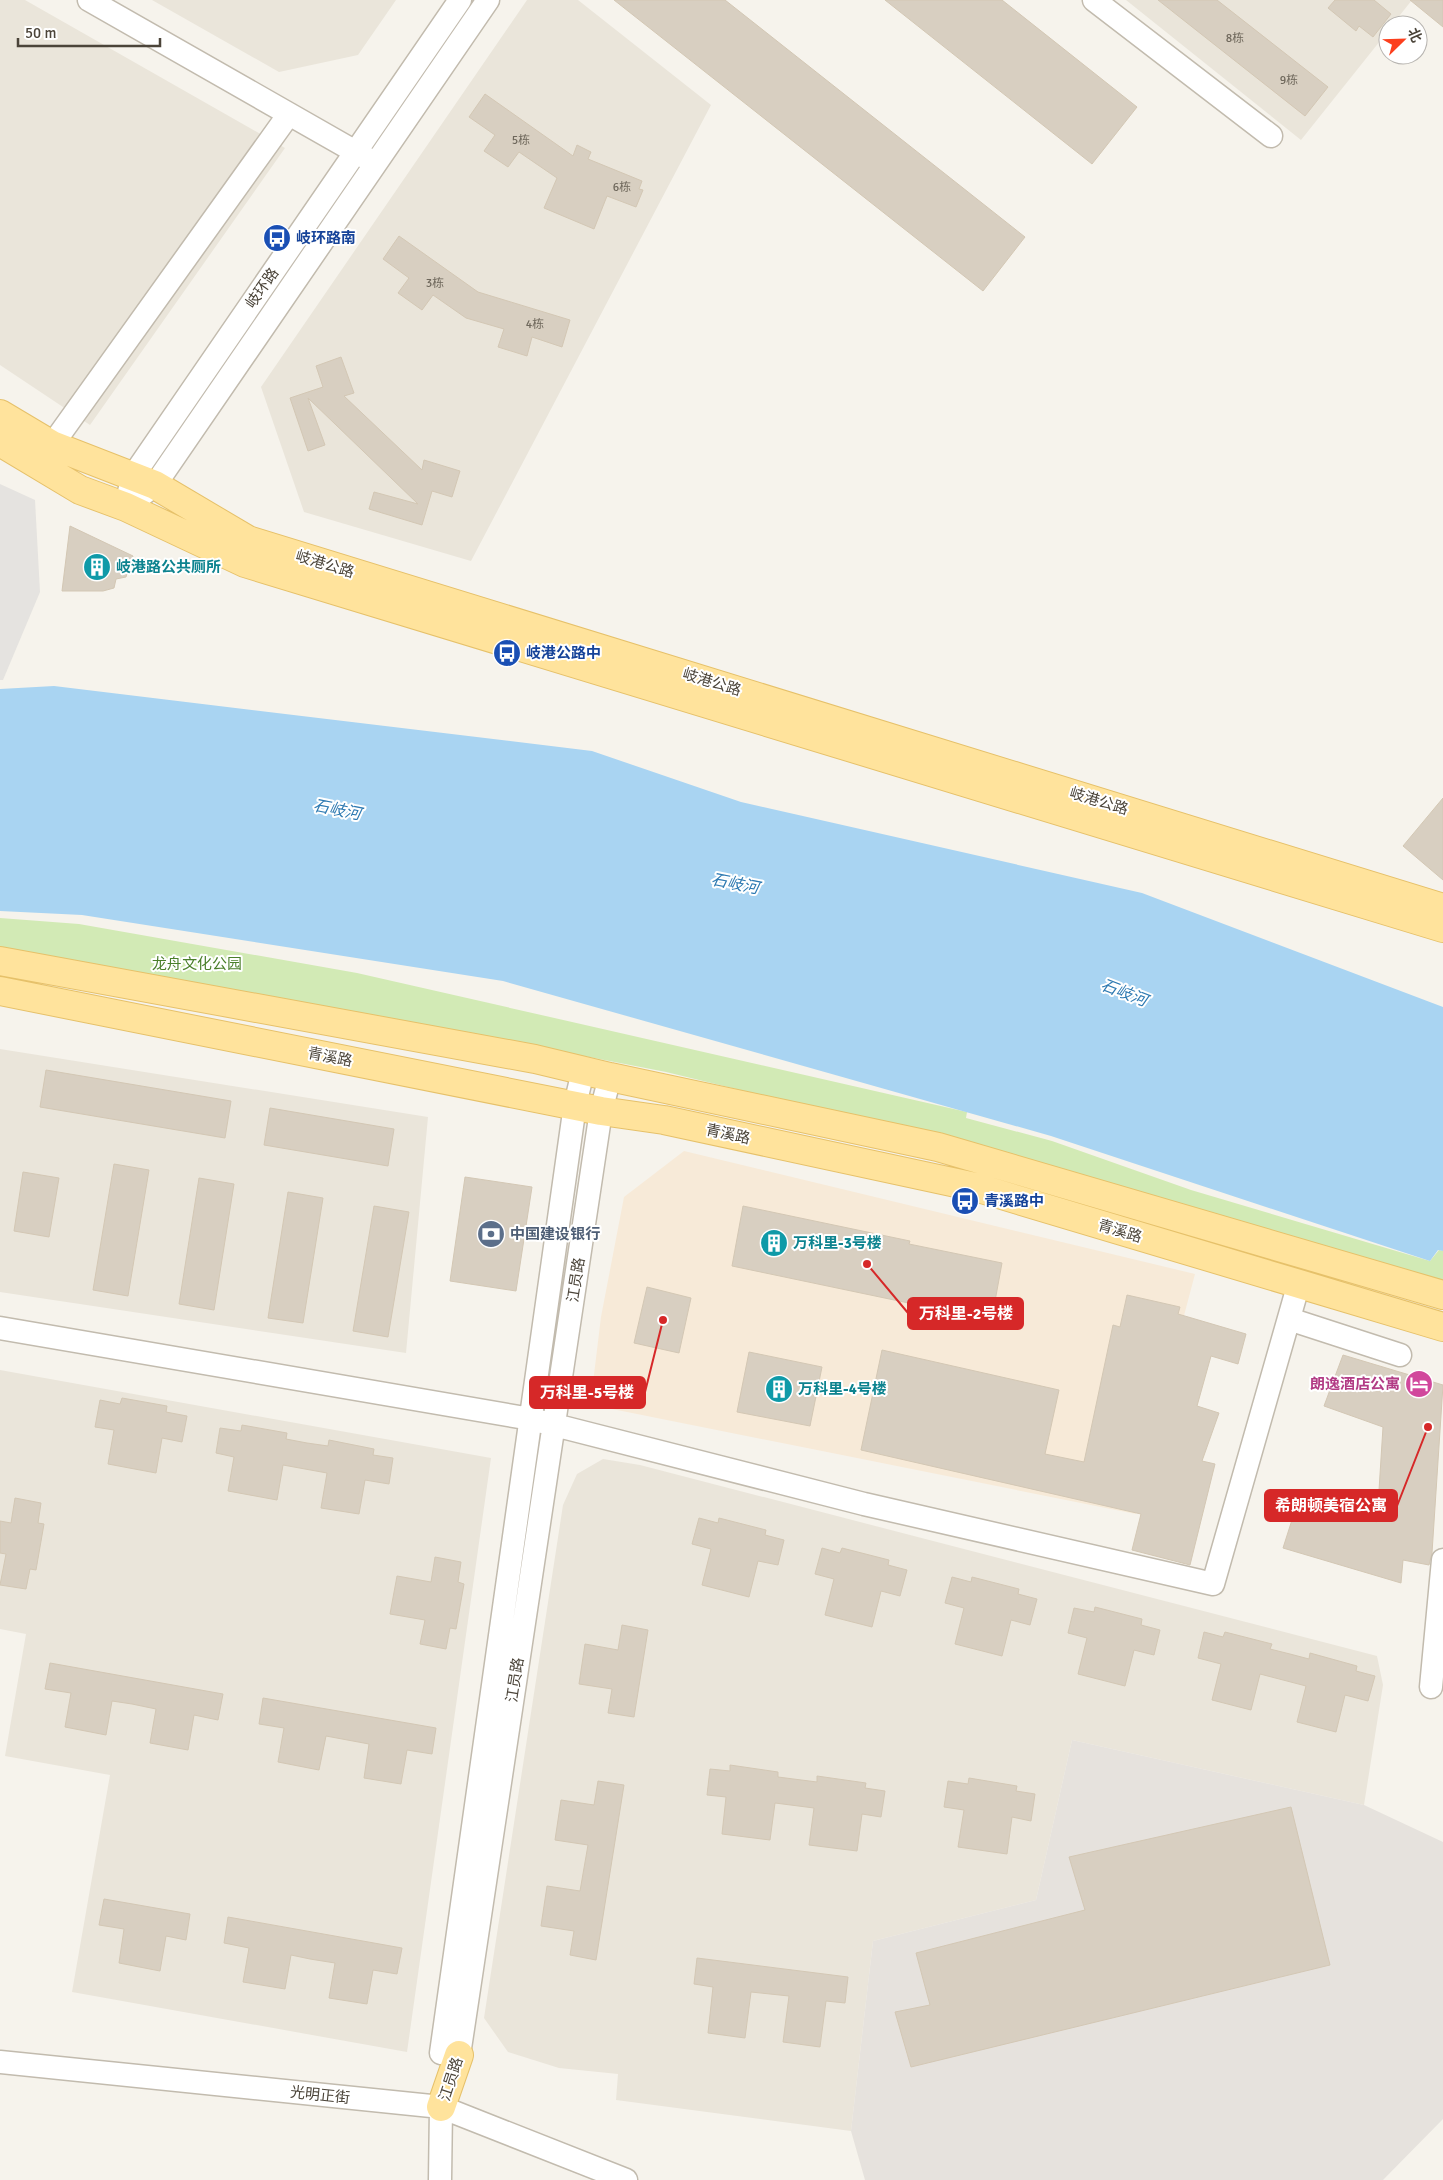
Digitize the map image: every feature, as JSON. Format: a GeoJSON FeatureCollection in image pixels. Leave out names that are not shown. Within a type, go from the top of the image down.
{"type":"FeatureCollection","features":[{"type":"Feature","properties":{"kind":"main road","name":"岐港公路"},"geometry":{"type":"LineString","coordinates":[[0,414],[52,445],[144,480],[248,540],[1443,908]]}},
{"type":"Feature","properties":{"kind":"main road","name":"岐港公路"},"geometry":{"type":"LineString","coordinates":[[0,442],[80,490],[126,507],[245,563],[1443,928]]}},
{"type":"Feature","properties":{"kind":"main road","name":"青溪路"},"geometry":{"type":"LineString","coordinates":[[0,962],[535,1059],[610,1077],[938,1147],[1443,1295]]}},
{"type":"Feature","properties":{"kind":"main road","name":"青溪路"},"geometry":{"type":"LineString","coordinates":[[0,991],[588,1108],[664,1120],[975,1187],[1443,1327]]}},
{"type":"Feature","properties":{"kind":"main road","name":"江员路"},"geometry":{"type":"LineString","coordinates":[[442,2107],[450,2054]]}},
{"type":"Feature","properties":{"kind":"street"},"geometry":{"type":"LineString","coordinates":[[89,0],[376,164]]}},
{"type":"Feature","properties":{"kind":"street","name":"岐环路"},"geometry":{"type":"LineString","coordinates":[[144,480],[356,152],[460,0]]}},
{"type":"Feature","properties":{"kind":"street","name":"岐环路"},"geometry":{"type":"LineString","coordinates":[[144,480],[376,164],[488,0]]}},
{"type":"Feature","properties":{"kind":"street"},"geometry":{"type":"LineString","coordinates":[[1094,0],[1271,136]]}},
{"type":"Feature","properties":{"kind":"street"},"geometry":{"type":"LineString","coordinates":[[52,445],[289,114]]}},
{"type":"Feature","properties":{"kind":"street"},"geometry":{"type":"LineString","coordinates":[[126,507],[144,480]]}},
{"type":"Feature","properties":{"kind":"street","name":"江员路"},"geometry":{"type":"LineString","coordinates":[[450,2054],[554,1425],[588,1108],[583,1071]]}},
{"type":"Feature","properties":{"kind":"street","name":"江员路"},"geometry":{"type":"LineString","coordinates":[[450,2054],[531,1419],[588,1108],[610,1077]]}},
{"type":"Feature","properties":{"kind":"street"},"geometry":{"type":"LineString","coordinates":[[0,1328],[531,1419],[864,1504],[1214,1584],[1299,1283]]}},
{"type":"Feature","properties":{"kind":"street"},"geometry":{"type":"LineString","coordinates":[[1289,1319],[1400,1355]]}},
{"type":"Feature","properties":{"kind":"street"},"geometry":{"type":"LineString","coordinates":[[1431,1687],[1443,1560]]}},
{"type":"Feature","properties":{"kind":"street","name":"光明正街"},"geometry":{"type":"LineString","coordinates":[[0,2062],[442,2107],[626,2180]]}},
{"type":"Feature","properties":{"kind":"street"},"geometry":{"type":"LineString","coordinates":[[440,2180],[442,2107]]}},
{"type":"Feature","properties":{"kind":"shaded area"},"geometry":{"type":"Polygon","coordinates":[[[0,0],[25,0],[285,148],[90,425],[0,365],[0,0]]]}},
{"type":"Feature","properties":{"kind":"shaded area"},"geometry":{"type":"Polygon","coordinates":[[[152,0],[396,0],[358,55],[279,72],[152,0]]]}},
{"type":"Feature","properties":{"kind":"shaded area"},"geometry":{"type":"Polygon","coordinates":[[[527,0],[578,0],[711,105],[471,561],[304,512],[261,387],[527,0]]]}},
{"type":"Feature","properties":{"kind":"shaded area"},"geometry":{"type":"Polygon","coordinates":[[[1126,0],[1412,0],[1400,15],[1378,15],[1378,44],[1301,140],[1126,0]]]}},
{"type":"Feature","properties":{"kind":"shaded area"},"geometry":{"type":"Polygon","coordinates":[[[0,484],[35,500],[40,592],[3,680],[0,680],[0,484]]]}},
{"type":"Feature","properties":{"kind":"shaded area"},"geometry":{"type":"Polygon","coordinates":[[[0,1049],[428,1117],[406,1353],[0,1292],[0,1049]]]}},
{"type":"Feature","properties":{"kind":"shaded area"},"geometry":{"type":"Polygon","coordinates":[[[684,1151],[1195,1274],[1163,1395],[1136,1514],[612,1409],[592,1391],[601,1317],[624,1197],[684,1151]]]}},
{"type":"Feature","properties":{"kind":"shaded area"},"geometry":{"type":"Polygon","coordinates":[[[0,1370],[491,1458],[407,2052],[72,1992],[110,1775],[5,1756],[26,1634],[0,1629],[0,1370]]]}},
{"type":"Feature","properties":{"kind":"shaded area"},"geometry":{"type":"Polygon","coordinates":[[[603,1459],[640,1465],[1377,1656],[1383,1685],[1364,1805],[1072,1740],[1036,1900],[873,1941],[851,2131],[616,2100],[618,2074],[559,2068],[508,2052],[484,2018],[563,1505],[577,1474],[603,1459]]]}},
{"type":"Feature","properties":{"kind":"shaded area"},"geometry":{"type":"Polygon","coordinates":[[[1072,1740],[1364,1805],[1443,1842],[1443,2119],[1383,2180],[865,2180],[851,2131],[873,1941],[1036,1900],[1072,1740]]]}},
{"type":"Feature","properties":{"kind":"green space","name":"龙舟文化公园"},"geometry":{"type":"Polygon","coordinates":[[[0,918],[79,924],[357,973],[967,1112],[966,1118],[1052,1141],[1191,1190],[1430,1261],[1439,1250],[1443,1251],[1443,1288],[1045,1164],[666,1072],[373,1015],[58,960],[0,953],[0,918]]]}},
{"type":"Feature","properties":{"kind":"water","name":"石岐河"},"geometry":{"type":"Polygon","coordinates":[[[54,686],[592,751],[741,802],[1142,893],[1443,1007],[1443,1251],[1438,1250],[1430,1261],[1051,1136],[503,981],[82,915],[0,911],[0,689],[54,686]]]}},
{"type":"Feature","properties":{"kind":"building"},"geometry":{"type":"Polygon","coordinates":[[[614,0],[725,0],[1025,237],[983,291],[614,0]]]}},
{"type":"Feature","properties":{"kind":"building"},"geometry":{"type":"Polygon","coordinates":[[[885,0],[1002,0],[1137,107],[1092,164],[885,0]]]}},
{"type":"Feature","properties":{"kind":"building"},"geometry":{"type":"Polygon","coordinates":[[[1158,0],[1217,0],[1328,87],[1305,116],[1158,0]]]}},
{"type":"Feature","properties":{"kind":"building"},"geometry":{"type":"Polygon","coordinates":[[[1335,0],[1374,0],[1391,14],[1378,15],[1378,31],[1373,37],[1359,26],[1356,31],[1328,8],[1335,0]]]}},
{"type":"Feature","properties":{"kind":"building"},"geometry":{"type":"Polygon","coordinates":[[[1410,0],[1443,0],[1443,27],[1410,0]]]}},
{"type":"Feature","properties":{"kind":"building"},"geometry":{"type":"Polygon","coordinates":[[[485,94],[573,156],[577,145],[591,152],[588,159],[642,181],[639,189],[643,190],[636,207],[607,196],[594,229],[544,208],[557,178],[519,152],[508,167],[484,151],[495,135],[469,117],[485,94]]]}},
{"type":"Feature","properties":{"kind":"building"},"geometry":{"type":"Polygon","coordinates":[[[399,236],[478,292],[570,320],[562,347],[532,337],[527,356],[498,347],[504,329],[466,318],[433,295],[422,310],[398,293],[409,278],[383,259],[399,236]]]}},
{"type":"Feature","properties":{"kind":"building"},"geometry":{"type":"Polygon","coordinates":[[[341,357],[354,393],[344,396],[422,470],[424,460],[460,471],[452,497],[432,491],[422,525],[369,509],[374,492],[418,504],[308,398],[325,445],[308,451],[290,398],[323,387],[316,366],[341,357]]]}},
{"type":"Feature","properties":{"kind":"building","name":"岐港路公共厕所"},"geometry":{"type":"Polygon","coordinates":[[[70,526],[133,556],[126,577],[116,579],[114,588],[103,591],[62,591],[70,526]]]}},
{"type":"Feature","properties":{"kind":"building"},"geometry":{"type":"Polygon","coordinates":[[[1443,798],[1443,880],[1403,846],[1443,798]]]}},
{"type":"Feature","properties":{"kind":"building"},"geometry":{"type":"Polygon","coordinates":[[[46,1070],[231,1101],[225,1138],[40,1107],[46,1070]]]}},
{"type":"Feature","properties":{"kind":"building"},"geometry":{"type":"Polygon","coordinates":[[[270,1108],[394,1129],[388,1166],[264,1145],[270,1108]]]}},
{"type":"Feature","properties":{"kind":"building"},"geometry":{"type":"Polygon","coordinates":[[[114,1164],[149,1170],[128,1296],[93,1290],[114,1164]]]}},
{"type":"Feature","properties":{"kind":"building"},"geometry":{"type":"Polygon","coordinates":[[[23,1172],[59,1178],[49,1237],[14,1231],[23,1172]]]}},
{"type":"Feature","properties":{"kind":"building","name":"中国建设银行"},"geometry":{"type":"Polygon","coordinates":[[[465,1177],[532,1187],[516,1291],[450,1281],[465,1177]]]}},
{"type":"Feature","properties":{"kind":"building"},"geometry":{"type":"Polygon","coordinates":[[[199,1178],[234,1184],[214,1310],[179,1304],[199,1178]]]}},
{"type":"Feature","properties":{"kind":"building"},"geometry":{"type":"Polygon","coordinates":[[[288,1192],[323,1198],[303,1323],[268,1318],[288,1192]]]}},
{"type":"Feature","properties":{"kind":"building"},"geometry":{"type":"Polygon","coordinates":[[[374,1206],[409,1212],[388,1337],[353,1331],[374,1206]]]}},
{"type":"Feature","properties":{"kind":"building"},"geometry":{"type":"Polygon","coordinates":[[[743,1206],[910,1241],[909,1244],[1002,1263],[991,1323],[917,1308],[918,1305],[732,1266],[743,1206]]]}},
{"type":"Feature","properties":{"kind":"building"},"geometry":{"type":"Polygon","coordinates":[[[647,1287],[691,1298],[679,1353],[634,1343],[647,1287]]]}},
{"type":"Feature","properties":{"kind":"building"},"geometry":{"type":"Polygon","coordinates":[[[1127,1295],[1180,1307],[1178,1314],[1246,1334],[1238,1364],[1211,1356],[1197,1406],[1219,1413],[1202,1461],[1215,1464],[1190,1565],[1132,1550],[1141,1514],[861,1450],[882,1350],[1059,1390],[1045,1454],[1084,1462],[1113,1325],[1120,1327],[1127,1295]]]}},
{"type":"Feature","properties":{"kind":"building","name":"万科里-4号楼"},"geometry":{"type":"Polygon","coordinates":[[[749,1352],[822,1367],[810,1426],[737,1412],[749,1352]]]}},
{"type":"Feature","properties":{"kind":"building"},"geometry":{"type":"Polygon","coordinates":[[[1343,1355],[1443,1385],[1432,1553],[1429,1565],[1403,1560],[1401,1583],[1283,1548],[1299,1498],[1377,1522],[1383,1427],[1324,1406],[1343,1355]]]}},
{"type":"Feature","properties":{"kind":"building"},"geometry":{"type":"Polygon","coordinates":[[[122,1398],[167,1406],[166,1412],[187,1416],[182,1442],[162,1438],[156,1473],[108,1464],[114,1430],[95,1427],[100,1400],[120,1404],[122,1398]]]}},
{"type":"Feature","properties":{"kind":"building"},"geometry":{"type":"Polygon","coordinates":[[[242,1425],[287,1433],[286,1439],[307,1443],[328,1446],[329,1440],[374,1449],[373,1455],[393,1458],[389,1484],[365,1480],[359,1514],[321,1508],[327,1473],[283,1465],[277,1500],[228,1491],[234,1457],[216,1453],[220,1428],[241,1431],[242,1425]]]}},
{"type":"Feature","properties":{"kind":"building"},"geometry":{"type":"Polygon","coordinates":[[[15,1498],[41,1503],[38,1523],[44,1524],[36,1570],[30,1569],[26,1589],[0,1585],[6,1554],[0,1553],[0,1521],[11,1523],[15,1498]]]}},
{"type":"Feature","properties":{"kind":"building"},"geometry":{"type":"Polygon","coordinates":[[[699,1518],[718,1523],[719,1518],[766,1530],[765,1535],[784,1540],[778,1565],[758,1561],[749,1597],[702,1585],[711,1549],[692,1544],[699,1518]]]}},
{"type":"Feature","properties":{"kind":"building"},"geometry":{"type":"Polygon","coordinates":[[[822,1548],[840,1553],[842,1548],[889,1560],[888,1565],[907,1570],[900,1596],[881,1591],[872,1627],[825,1615],[834,1579],[815,1574],[822,1548]]]}},
{"type":"Feature","properties":{"kind":"building"},"geometry":{"type":"Polygon","coordinates":[[[435,1557],[461,1562],[458,1582],[464,1584],[456,1629],[450,1628],[446,1649],[420,1644],[425,1620],[390,1614],[397,1576],[431,1582],[435,1557]]]}},
{"type":"Feature","properties":{"kind":"building"},"geometry":{"type":"Polygon","coordinates":[[[952,1577],[971,1582],[972,1577],[1019,1589],[1018,1594],[1037,1599],[1030,1625],[1011,1620],[1002,1656],[955,1644],[964,1608],[945,1603],[952,1577]]]}},
{"type":"Feature","properties":{"kind":"building"},"geometry":{"type":"Polygon","coordinates":[[[1095,1607],[1142,1619],[1141,1625],[1160,1630],[1154,1655],[1134,1650],[1125,1686],[1078,1674],[1087,1638],[1068,1633],[1074,1608],[1094,1612],[1095,1607]]]}},
{"type":"Feature","properties":{"kind":"building"},"geometry":{"type":"Polygon","coordinates":[[[622,1625],[648,1630],[634,1717],[608,1713],[612,1689],[579,1684],[585,1644],[618,1650],[622,1625]]]}},
{"type":"Feature","properties":{"kind":"building"},"geometry":{"type":"Polygon","coordinates":[[[1204,1632],[1223,1637],[1225,1632],[1272,1644],[1270,1649],[1309,1659],[1310,1653],[1357,1666],[1356,1671],[1375,1676],[1368,1701],[1345,1695],[1336,1732],[1297,1722],[1306,1686],[1260,1674],[1251,1710],[1212,1700],[1221,1664],[1198,1658],[1204,1632]]]}},
{"type":"Feature","properties":{"kind":"building"},"geometry":{"type":"Polygon","coordinates":[[[50,1663],[223,1694],[218,1720],[194,1715],[188,1750],[150,1743],[156,1709],[132,1704],[112,1701],[106,1735],[65,1727],[71,1693],[45,1689],[50,1663]]]}},
{"type":"Feature","properties":{"kind":"building"},"geometry":{"type":"Polygon","coordinates":[[[263,1698],[436,1728],[432,1754],[407,1750],[401,1784],[364,1778],[369,1744],[326,1736],[319,1770],[278,1762],[284,1728],[259,1724],[263,1698]]]}},
{"type":"Feature","properties":{"kind":"building"},"geometry":{"type":"Polygon","coordinates":[[[730,1765],[778,1772],[778,1777],[817,1782],[817,1776],[866,1783],[865,1788],[885,1791],[881,1817],[862,1814],[857,1851],[809,1845],[814,1808],[775,1803],[770,1840],[722,1834],[726,1797],[707,1795],[710,1769],[730,1771],[730,1765]]]}},
{"type":"Feature","properties":{"kind":"building"},"geometry":{"type":"Polygon","coordinates":[[[969,1778],[1017,1786],[1016,1791],[1035,1794],[1031,1821],[1012,1817],[1007,1854],[958,1847],[964,1810],[944,1807],[948,1781],[968,1784],[969,1778]]]}},
{"type":"Feature","properties":{"kind":"building"},"geometry":{"type":"Polygon","coordinates":[[[598,1781],[624,1785],[596,1960],[570,1955],[574,1931],[541,1926],[547,1886],[580,1891],[588,1845],[555,1840],[561,1800],[594,1805],[598,1781]]]}},
{"type":"Feature","properties":{"kind":"building"},"geometry":{"type":"Polygon","coordinates":[[[1291,1807],[1330,1965],[911,2067],[895,2012],[930,2005],[916,1953],[1085,1910],[1069,1857],[1291,1807]]]}},
{"type":"Feature","properties":{"kind":"building"},"geometry":{"type":"Polygon","coordinates":[[[104,1899],[190,1914],[186,1940],[166,1936],[160,1971],[119,1963],[124,1929],[99,1925],[104,1899]]]}},
{"type":"Feature","properties":{"kind":"building"},"geometry":{"type":"Polygon","coordinates":[[[228,1917],[402,1948],[397,1974],[373,1970],[367,2004],[329,1998],[335,1963],[291,1955],[285,1989],[243,1982],[249,1948],[224,1943],[228,1917]]]}},
{"type":"Feature","properties":{"kind":"building"},"geometry":{"type":"Polygon","coordinates":[[[697,1958],[848,1977],[845,2003],[826,2001],[820,2047],[783,2042],[789,1996],[751,1992],[745,2038],[708,2033],[713,1987],[694,1984],[697,1958]]]}},
{"type":"Feature","properties":{"kind":"place","name":"岐环路南"},"geometry":{"type":"Point","coordinates":[277,238]}},
{"type":"Feature","properties":{"kind":"place","name":"岐港路公共厕所"},"geometry":{"type":"Point","coordinates":[97,567]}},
{"type":"Feature","properties":{"kind":"place","name":"岐港公路中"},"geometry":{"type":"Point","coordinates":[507,653]}},
{"type":"Feature","properties":{"kind":"place","name":"青溪路中"},"geometry":{"type":"Point","coordinates":[965,1201]}},
{"type":"Feature","properties":{"kind":"place","name":"中国建设银行"},"geometry":{"type":"Point","coordinates":[491,1234]}},
{"type":"Feature","properties":{"kind":"place","name":"万科里-3号楼"},"geometry":{"type":"Point","coordinates":[774,1243]}},
{"type":"Feature","properties":{"kind":"place","name":"万科里-2号楼"},"geometry":{"type":"Point","coordinates":[867,1264]}},
{"type":"Feature","properties":{"kind":"place","name":"万科里-5号楼"},"geometry":{"type":"Point","coordinates":[663,1320]}},
{"type":"Feature","properties":{"kind":"place","name":"朗逸酒店公寓"},"geometry":{"type":"Point","coordinates":[1419,1384]}},
{"type":"Feature","properties":{"kind":"place","name":"万科里-4号楼"},"geometry":{"type":"Point","coordinates":[779,1389]}},
{"type":"Feature","properties":{"kind":"place","name":"希朗顿美宿公寓"},"geometry":{"type":"Point","coordinates":[1428,1427]}}]}
